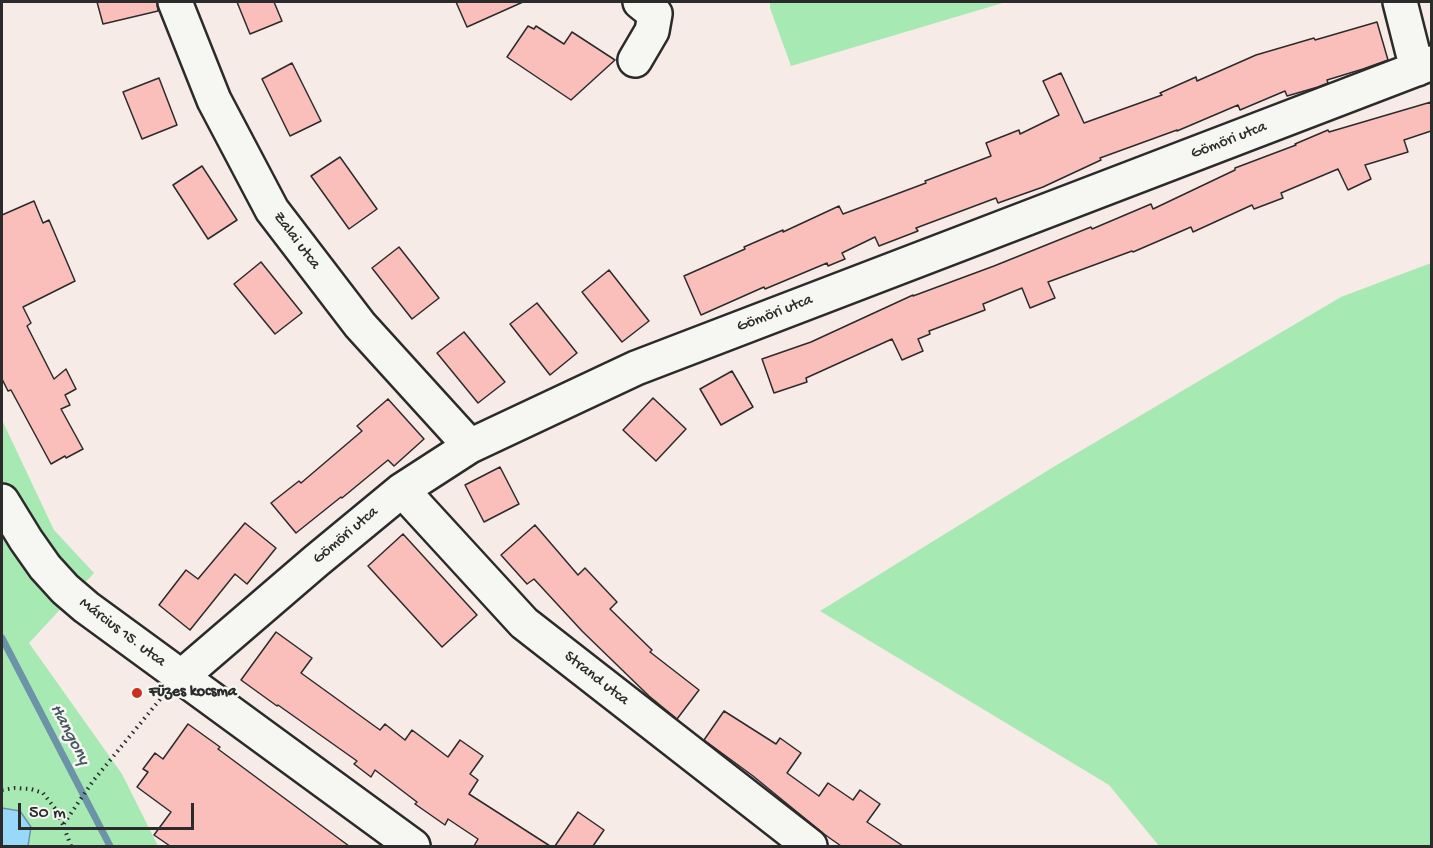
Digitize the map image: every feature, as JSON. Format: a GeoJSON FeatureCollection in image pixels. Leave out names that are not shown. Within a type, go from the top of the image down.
{"type":"FeatureCollection","features":[{"type":"Feature","properties":{"kind":"street","name":"Zalai utca"},"geometry":{"type":"LineString","coordinates":[[175,2],[214,100],[272,210],[360,325],[470,446]]}},
{"type":"Feature","properties":{"kind":"street"},"geometry":{"type":"LineString","coordinates":[[635,60],[652,31],[654,14],[640,2]]}},
{"type":"Feature","properties":{"kind":"street"},"geometry":{"type":"LineString","coordinates":[[1400,2],[1424,66]]}},
{"type":"Feature","properties":{"kind":"street","name":"Gömöri utca"},"geometry":{"type":"LineString","coordinates":[[181,677],[402,490],[470,446],[636,368],[1424,66]]}},
{"type":"Feature","properties":{"kind":"street","name":"Strand utca"},"geometry":{"type":"LineString","coordinates":[[402,490],[524,623],[810,846]]}},
{"type":"Feature","properties":{"kind":"street","name":"Március 15. utca"},"geometry":{"type":"LineString","coordinates":[[2,501],[45,567],[86,607],[413,846]]}},
{"type":"Feature","properties":{"kind":"path"},"geometry":{"type":"LineString","coordinates":[[63,825],[93,781],[168,689],[181,677]]}},
{"type":"Feature","properties":{"kind":"path"},"geometry":{"type":"LineString","coordinates":[[2,790],[31,789],[43,793],[57,811],[71,846]]}},
{"type":"Feature","properties":{"kind":"green space"},"geometry":{"type":"Polygon","coordinates":[[[770,2],[1006,2],[791,66],[770,8],[770,2]]]}},
{"type":"Feature","properties":{"kind":"green space"},"geometry":{"type":"Polygon","coordinates":[[[1431,263],[1431,846],[1159,846],[1109,785],[820,611],[1055,466],[1341,297],[1431,263]]]}},
{"type":"Feature","properties":{"kind":"green space"},"geometry":{"type":"Polygon","coordinates":[[[2,420],[54,530],[94,573],[29,643],[122,774],[158,846],[2,846],[2,420]]]}},
{"type":"Feature","properties":{"kind":"water"},"geometry":{"type":"Polygon","coordinates":[[[2,808],[20,811],[31,827],[28,846],[2,846],[2,808]]]}},
{"type":"Feature","properties":{"kind":"building"},"geometry":{"type":"Polygon","coordinates":[[[97,2],[157,2],[158,11],[103,24],[97,2]]]}},
{"type":"Feature","properties":{"kind":"building"},"geometry":{"type":"Polygon","coordinates":[[[237,2],[274,2],[282,21],[250,34],[237,2]]]}},
{"type":"Feature","properties":{"kind":"building"},"geometry":{"type":"Polygon","coordinates":[[[456,2],[523,2],[467,27],[456,2]]]}},
{"type":"Feature","properties":{"kind":"building"},"geometry":{"type":"Polygon","coordinates":[[[1377,22],[1388,60],[1327,80],[1328,83],[1318,87],[1287,96],[1285,91],[1240,110],[1238,105],[1177,131],[1100,158],[1101,160],[1043,187],[998,203],[996,198],[916,228],[918,231],[879,246],[875,237],[842,253],[845,259],[828,266],[827,263],[765,289],[764,287],[701,315],[684,276],[839,206],[843,214],[991,156],[986,143],[1019,130],[1020,134],[1059,115],[1043,81],[1061,73],[1084,123],[1162,95],[1160,93],[1196,77],[1197,81],[1256,55],[1377,22]]]}},
{"type":"Feature","properties":{"kind":"building"},"geometry":{"type":"Polygon","coordinates":[[[528,26],[534,29],[536,26],[564,44],[572,32],[615,60],[571,100],[507,57],[528,26]]]}},
{"type":"Feature","properties":{"kind":"building"},"geometry":{"type":"Polygon","coordinates":[[[292,63],[321,121],[290,136],[262,79],[292,63]]]}},
{"type":"Feature","properties":{"kind":"building"},"geometry":{"type":"Polygon","coordinates":[[[159,78],[177,125],[142,139],[123,92],[159,78]]]}},
{"type":"Feature","properties":{"kind":"building"},"geometry":{"type":"Polygon","coordinates":[[[1431,102],[1431,131],[1404,140],[1408,152],[1365,165],[1371,179],[1348,190],[1338,169],[1281,193],[1283,198],[1254,209],[1252,205],[1193,232],[1191,227],[1133,252],[1048,282],[1055,298],[1030,308],[1022,288],[983,304],[985,310],[929,331],[930,334],[918,339],[923,351],[902,360],[892,339],[806,378],[807,382],[774,393],[762,359],[811,342],[913,295],[994,266],[1091,227],[1092,229],[1151,204],[1153,209],[1235,168],[1328,130],[1329,132],[1431,102]]]}},
{"type":"Feature","properties":{"kind":"building"},"geometry":{"type":"Polygon","coordinates":[[[340,157],[377,209],[349,229],[311,176],[340,157]]]}},
{"type":"Feature","properties":{"kind":"building"},"geometry":{"type":"Polygon","coordinates":[[[202,166],[237,220],[208,239],[173,185],[202,166]]]}},
{"type":"Feature","properties":{"kind":"building"},"geometry":{"type":"Polygon","coordinates":[[[34,201],[43,223],[49,220],[75,281],[23,307],[31,323],[27,326],[54,379],[66,369],[76,389],[65,395],[70,405],[61,409],[83,449],[51,464],[11,390],[8,391],[2,379],[2,215],[34,201]]]}},
{"type":"Feature","properties":{"kind":"building"},"geometry":{"type":"Polygon","coordinates":[[[399,247],[439,298],[412,319],[372,268],[399,247]]]}},
{"type":"Feature","properties":{"kind":"building"},"geometry":{"type":"Polygon","coordinates":[[[261,262],[302,313],[275,334],[234,284],[261,262]]]}},
{"type":"Feature","properties":{"kind":"building"},"geometry":{"type":"Polygon","coordinates":[[[609,270],[649,321],[622,342],[582,292],[609,270]]]}},
{"type":"Feature","properties":{"kind":"building"},"geometry":{"type":"Polygon","coordinates":[[[537,303],[577,353],[550,375],[510,324],[537,303]]]}},
{"type":"Feature","properties":{"kind":"building"},"geometry":{"type":"Polygon","coordinates":[[[464,332],[505,382],[478,403],[437,353],[464,332]]]}},
{"type":"Feature","properties":{"kind":"building"},"geometry":{"type":"Polygon","coordinates":[[[732,371],[753,407],[721,425],[700,389],[732,371]]]}},
{"type":"Feature","properties":{"kind":"building"},"geometry":{"type":"Polygon","coordinates":[[[653,398],[686,429],[656,461],[623,430],[653,398]]]}},
{"type":"Feature","properties":{"kind":"building"},"geometry":{"type":"Polygon","coordinates":[[[388,399],[424,439],[394,466],[388,460],[296,533],[271,503],[299,481],[301,483],[362,431],[357,426],[388,399]]]}},
{"type":"Feature","properties":{"kind":"building"},"geometry":{"type":"Polygon","coordinates":[[[500,467],[519,504],[484,522],[465,485],[500,467]]]}},
{"type":"Feature","properties":{"kind":"building"},"geometry":{"type":"Polygon","coordinates":[[[245,523],[276,548],[247,584],[235,574],[190,630],[159,605],[186,570],[198,579],[245,523]]]}},
{"type":"Feature","properties":{"kind":"building"},"geometry":{"type":"Polygon","coordinates":[[[535,525],[578,575],[585,568],[617,602],[610,609],[652,650],[650,652],[699,690],[677,719],[649,696],[582,631],[534,579],[527,584],[501,555],[535,525]]]}},
{"type":"Feature","properties":{"kind":"building"},"geometry":{"type":"Polygon","coordinates":[[[403,534],[477,615],[442,647],[368,566],[403,534]]]}},
{"type":"Feature","properties":{"kind":"building"},"geometry":{"type":"Polygon","coordinates":[[[276,632],[312,658],[301,673],[380,730],[385,724],[405,740],[412,730],[448,757],[460,740],[483,756],[470,774],[478,780],[469,794],[550,846],[474,846],[478,839],[448,819],[445,825],[415,804],[417,802],[375,770],[371,777],[354,764],[357,761],[241,680],[276,632]]]}},
{"type":"Feature","properties":{"kind":"building"},"geometry":{"type":"Polygon","coordinates":[[[724,711],[776,744],[780,738],[801,753],[787,773],[819,796],[828,783],[853,800],[860,790],[880,804],[867,822],[903,846],[841,846],[824,834],[753,776],[704,740],[724,711]]]}},
{"type":"Feature","properties":{"kind":"building"},"geometry":{"type":"Polygon","coordinates":[[[188,724],[220,747],[218,749],[349,846],[170,846],[154,835],[171,812],[137,787],[148,772],[143,769],[155,753],[163,759],[188,724]]]}},
{"type":"Feature","properties":{"kind":"building"},"geometry":{"type":"Polygon","coordinates":[[[578,812],[604,830],[593,846],[555,846],[578,812]]]}},
{"type":"Feature","properties":{"kind":"waterway","name":"Hangony"},"geometry":{"type":"LineString","coordinates":[[2,638],[110,846]]}},
{"type":"Feature","properties":{"kind":"place","name":"Füzes kocsma"},"geometry":{"type":"Point","coordinates":[137,693]}}]}
